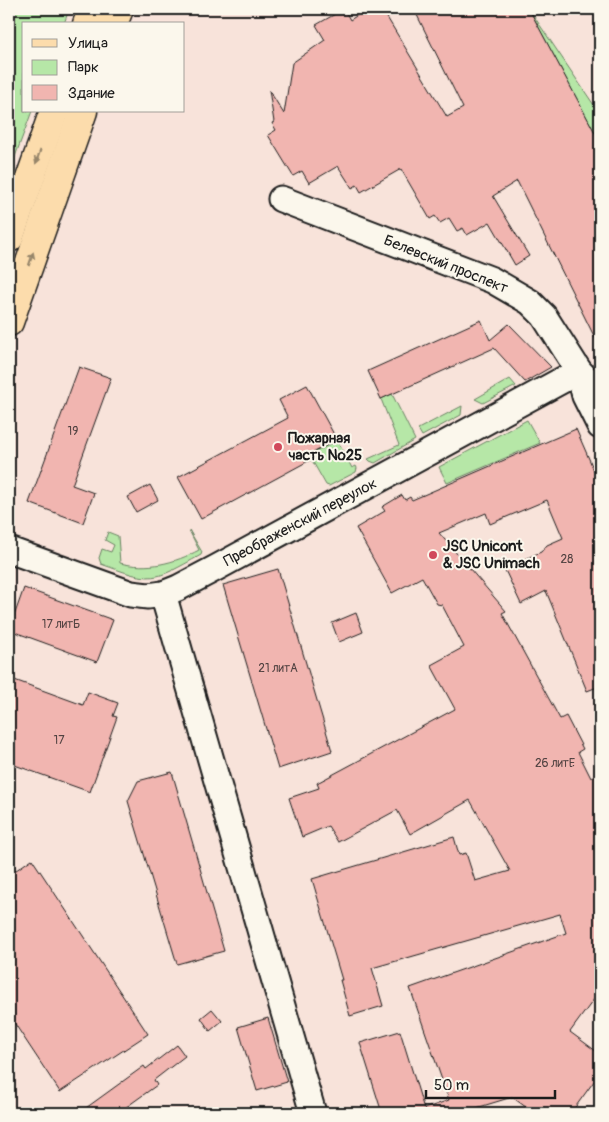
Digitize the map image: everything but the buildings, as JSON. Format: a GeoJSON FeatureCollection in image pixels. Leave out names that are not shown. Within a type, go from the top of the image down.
{"type":"FeatureCollection","features":[{"type":"Feature","properties":{"kind":"main road"},"geometry":{"type":"LineString","coordinates":[[88,22],[93,9]]}},
{"type":"Feature","properties":{"kind":"main road"},"geometry":{"type":"LineString","coordinates":[[115,22],[119,9]]}},
{"type":"Feature","properties":{"kind":"main road"},"geometry":{"type":"LineString","coordinates":[[9,238],[54,112]]}},
{"type":"Feature","properties":{"kind":"main road"},"geometry":{"type":"LineString","coordinates":[[9,322],[83,112]]}},
{"type":"Feature","properties":{"kind":"street","name":"Белевский проспект"},"geometry":{"type":"LineString","coordinates":[[281,199],[492,280],[513,291],[544,316],[579,372],[600,393]]}},
{"type":"Feature","properties":{"kind":"street","name":"Белевский проспект"},"geometry":{"type":"LineString","coordinates":[[579,372],[585,396],[600,426]]}},
{"type":"Feature","properties":{"kind":"street","name":"Преображенский переулок"},"geometry":{"type":"LineString","coordinates":[[9,550],[131,594],[163,594],[216,568],[579,372]]}},
{"type":"Feature","properties":{"kind":"street"},"geometry":{"type":"LineString","coordinates":[[163,594],[313,1113]]}},
{"type":"Feature","properties":{"kind":"green space"},"geometry":{"type":"Polygon","coordinates":[[[9,9],[69,9],[65,22],[22,22],[22,112],[32,112],[9,173],[9,9]]]}},
{"type":"Feature","properties":{"kind":"green space"},"geometry":{"type":"Polygon","coordinates":[[[529,9],[600,114],[600,142],[529,9]]]}},
{"type":"Feature","properties":{"kind":"green space"},"geometry":{"type":"Polygon","coordinates":[[[510,379],[516,386],[483,403],[475,399],[510,379]]]}},
{"type":"Feature","properties":{"kind":"green space"},"geometry":{"type":"Polygon","coordinates":[[[392,394],[415,440],[375,463],[368,459],[399,445],[381,399],[392,394]]]}},
{"type":"Feature","properties":{"kind":"green space"},"geometry":{"type":"Polygon","coordinates":[[[462,406],[461,415],[422,436],[418,429],[462,406]]]}},
{"type":"Feature","properties":{"kind":"green space"},"geometry":{"type":"Polygon","coordinates":[[[527,420],[540,443],[447,483],[439,467],[527,420]]]}},
{"type":"Feature","properties":{"kind":"green space"},"geometry":{"type":"Polygon","coordinates":[[[337,440],[352,468],[356,466],[357,468],[356,472],[329,486],[326,485],[309,455],[337,440]]]}},
{"type":"Feature","properties":{"kind":"green space"},"geometry":{"type":"Polygon","coordinates":[[[189,530],[202,552],[201,555],[162,575],[143,577],[101,564],[99,558],[102,549],[111,552],[114,545],[105,540],[108,532],[118,536],[120,563],[141,566],[171,562],[199,550],[189,530]]]}},
{"type":"Feature","properties":{"kind":"place","name":"Пожарная часть №25"},"geometry":{"type":"Point","coordinates":[278,447]}},
{"type":"Feature","properties":{"kind":"place","name":"JSC Unicont & JSC Unimach"},"geometry":{"type":"Point","coordinates":[433,555]}}]}
